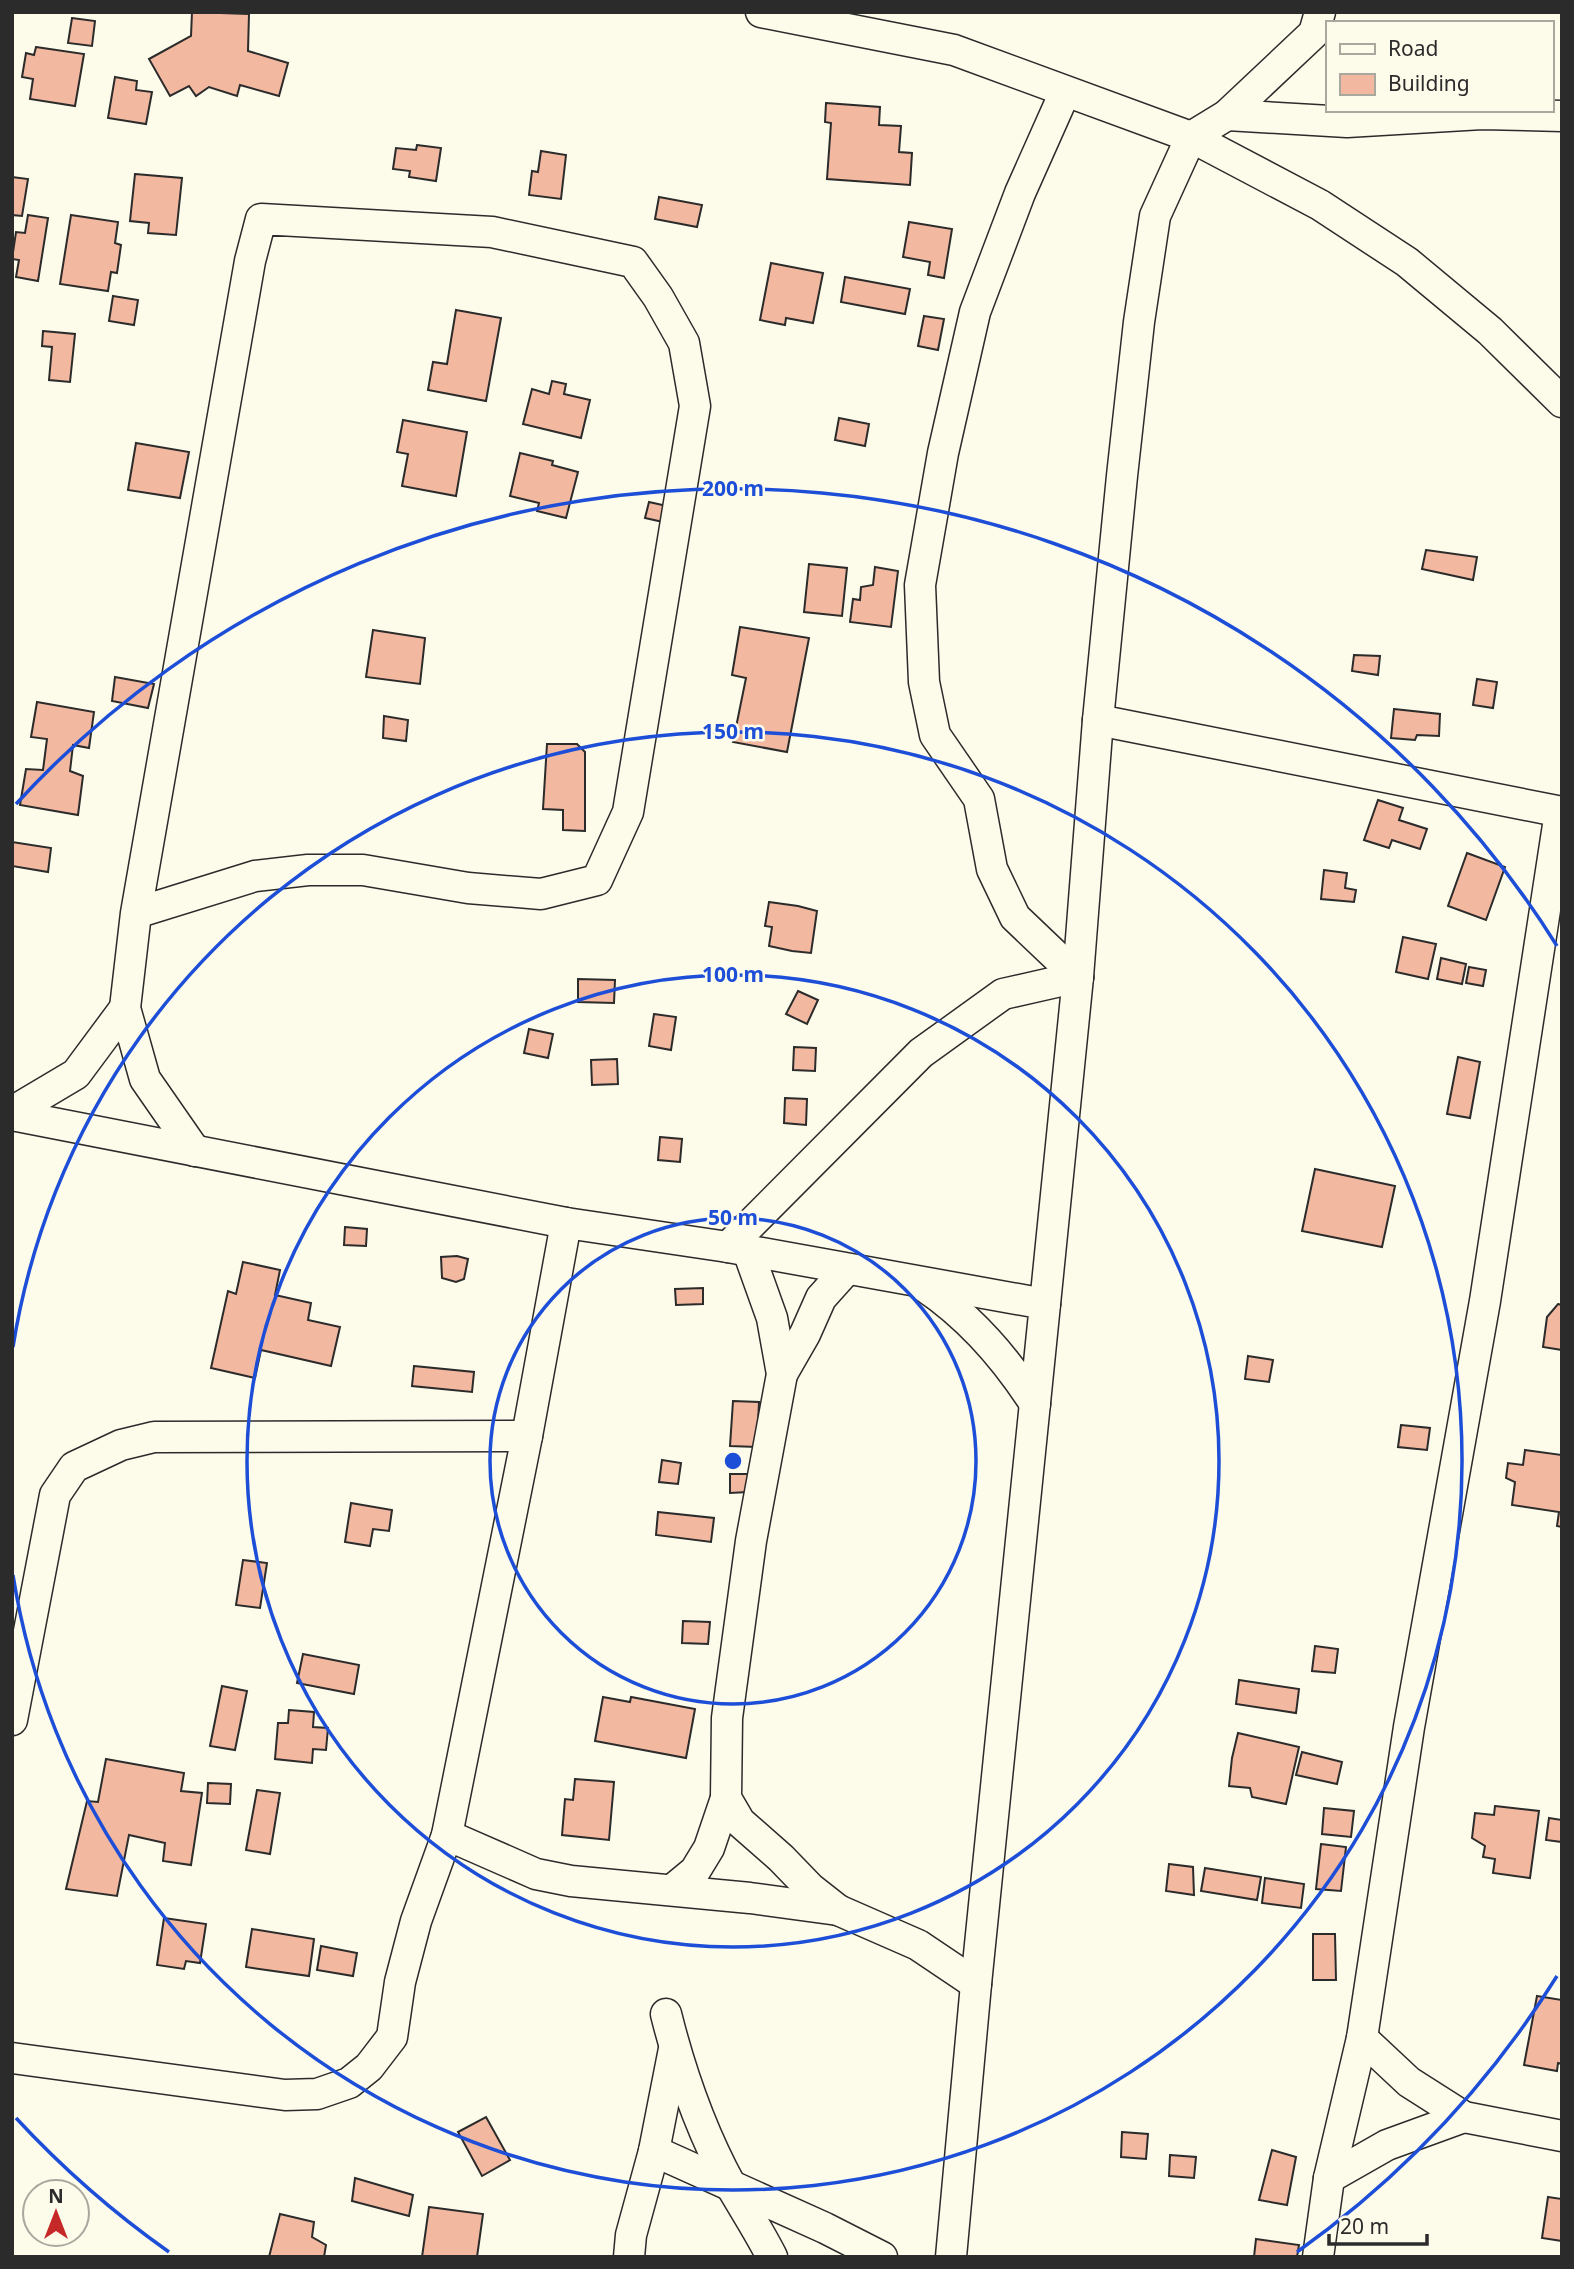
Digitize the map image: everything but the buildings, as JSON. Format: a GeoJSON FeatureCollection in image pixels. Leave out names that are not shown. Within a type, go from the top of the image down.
{"type":"FeatureCollection","features":[{"type":"Feature","properties":{"kind":"street"},"geometry":{"type":"LineString","coordinates":[[761,12],[954,50],[1191,138],[1320,205],[1407,262],[1490,331],[1562,402]]}},
{"type":"Feature","properties":{"kind":"street"},"geometry":{"type":"LineString","coordinates":[[951,2257],[1078,977],[1098,720],[1137,335],[1155,216],[1191,138],[1227,115],[1314,33],[1320,12]]}},
{"type":"Feature","properties":{"kind":"street"},"geometry":{"type":"LineString","coordinates":[[1065,92],[1020,193],[975,312],[943,453],[920,584],[924,682],[935,735],[979,799],[992,869],[1015,917],[1078,977]]}},
{"type":"Feature","properties":{"kind":"street"},"geometry":{"type":"LineString","coordinates":[[1227,115],[1347,122],[1482,114],[1562,116]]}},
{"type":"Feature","properties":{"kind":"street"},"geometry":{"type":"LineString","coordinates":[[136,913],[255,876],[308,870],[363,870],[468,888],[541,894],[597,880],[628,812],[695,406],[684,343],[658,297],[633,262],[492,232],[261,219],[248,275],[136,913],[125,1008],[145,1079],[195,1151]]}},
{"type":"Feature","properties":{"kind":"street"},"geometry":{"type":"LineString","coordinates":[[1098,720],[1561,812],[1485,1301],[1409,1727],[1362,2038],[1329,2178],[1318,2257]]}},
{"type":"Feature","properties":{"kind":"street"},"geometry":{"type":"LineString","coordinates":[[738,1249],[921,1053],[1003,995],[1078,977]]}},
{"type":"Feature","properties":{"kind":"street"},"geometry":{"type":"LineString","coordinates":[[12,1114],[76,1074],[125,1008]]}},
{"type":"Feature","properties":{"kind":"street"},"geometry":{"type":"LineString","coordinates":[[12,1114],[566,1223],[738,1249],[1045,1304]]}},
{"type":"Feature","properties":{"kind":"street"},"geometry":{"type":"LineString","coordinates":[[12,2057],[285,2095],[317,2094],[348,2083],[369,2067],[393,2037],[403,1970],[416,1922],[447,1835],[527,1436],[566,1223]]}},
{"type":"Feature","properties":{"kind":"street"},"geometry":{"type":"LineString","coordinates":[[738,1249],[772,1318],[782,1374]]}},
{"type":"Feature","properties":{"kind":"street"},"geometry":{"type":"LineString","coordinates":[[672,1890],[695,1871],[709,1848],[726,1798],[727,1718],[751,1541],[782,1374],[805,1335],[821,1298],[847,1269]]}},
{"type":"Feature","properties":{"kind":"street"},"geometry":{"type":"LineString","coordinates":[[917,1281],[950,1303],[988,1341],[1014,1372],[1035,1404]]}},
{"type":"Feature","properties":{"kind":"street"},"geometry":{"type":"LineString","coordinates":[[12,1720],[55,1495],[74,1467],[121,1445],[154,1437],[527,1436]]}},
{"type":"Feature","properties":{"kind":"street"},"geometry":{"type":"LineString","coordinates":[[726,1798],[740,1822],[810,1888],[838,1910],[918,1945],[976,1984]]}},
{"type":"Feature","properties":{"kind":"street"},"geometry":{"type":"LineString","coordinates":[[447,1835],[536,1874],[571,1881],[838,1910]]}},
{"type":"Feature","properties":{"kind":"street"},"geometry":{"type":"LineString","coordinates":[[666,2014],[674,2048],[700,2121],[730,2185],[772,2257]]}},
{"type":"Feature","properties":{"kind":"street"},"geometry":{"type":"LineString","coordinates":[[1362,2038],[1409,2082],[1464,2117],[1562,2136]]}},
{"type":"Feature","properties":{"kind":"street"},"geometry":{"type":"LineString","coordinates":[[629,2257],[631,2235],[654,2151],[674,2048]]}},
{"type":"Feature","properties":{"kind":"street"},"geometry":{"type":"LineString","coordinates":[[1329,2178],[1387,2145],[1464,2117]]}},
{"type":"Feature","properties":{"kind":"street"},"geometry":{"type":"LineString","coordinates":[[654,2151],[825,2228],[882,2257]]}}]}
